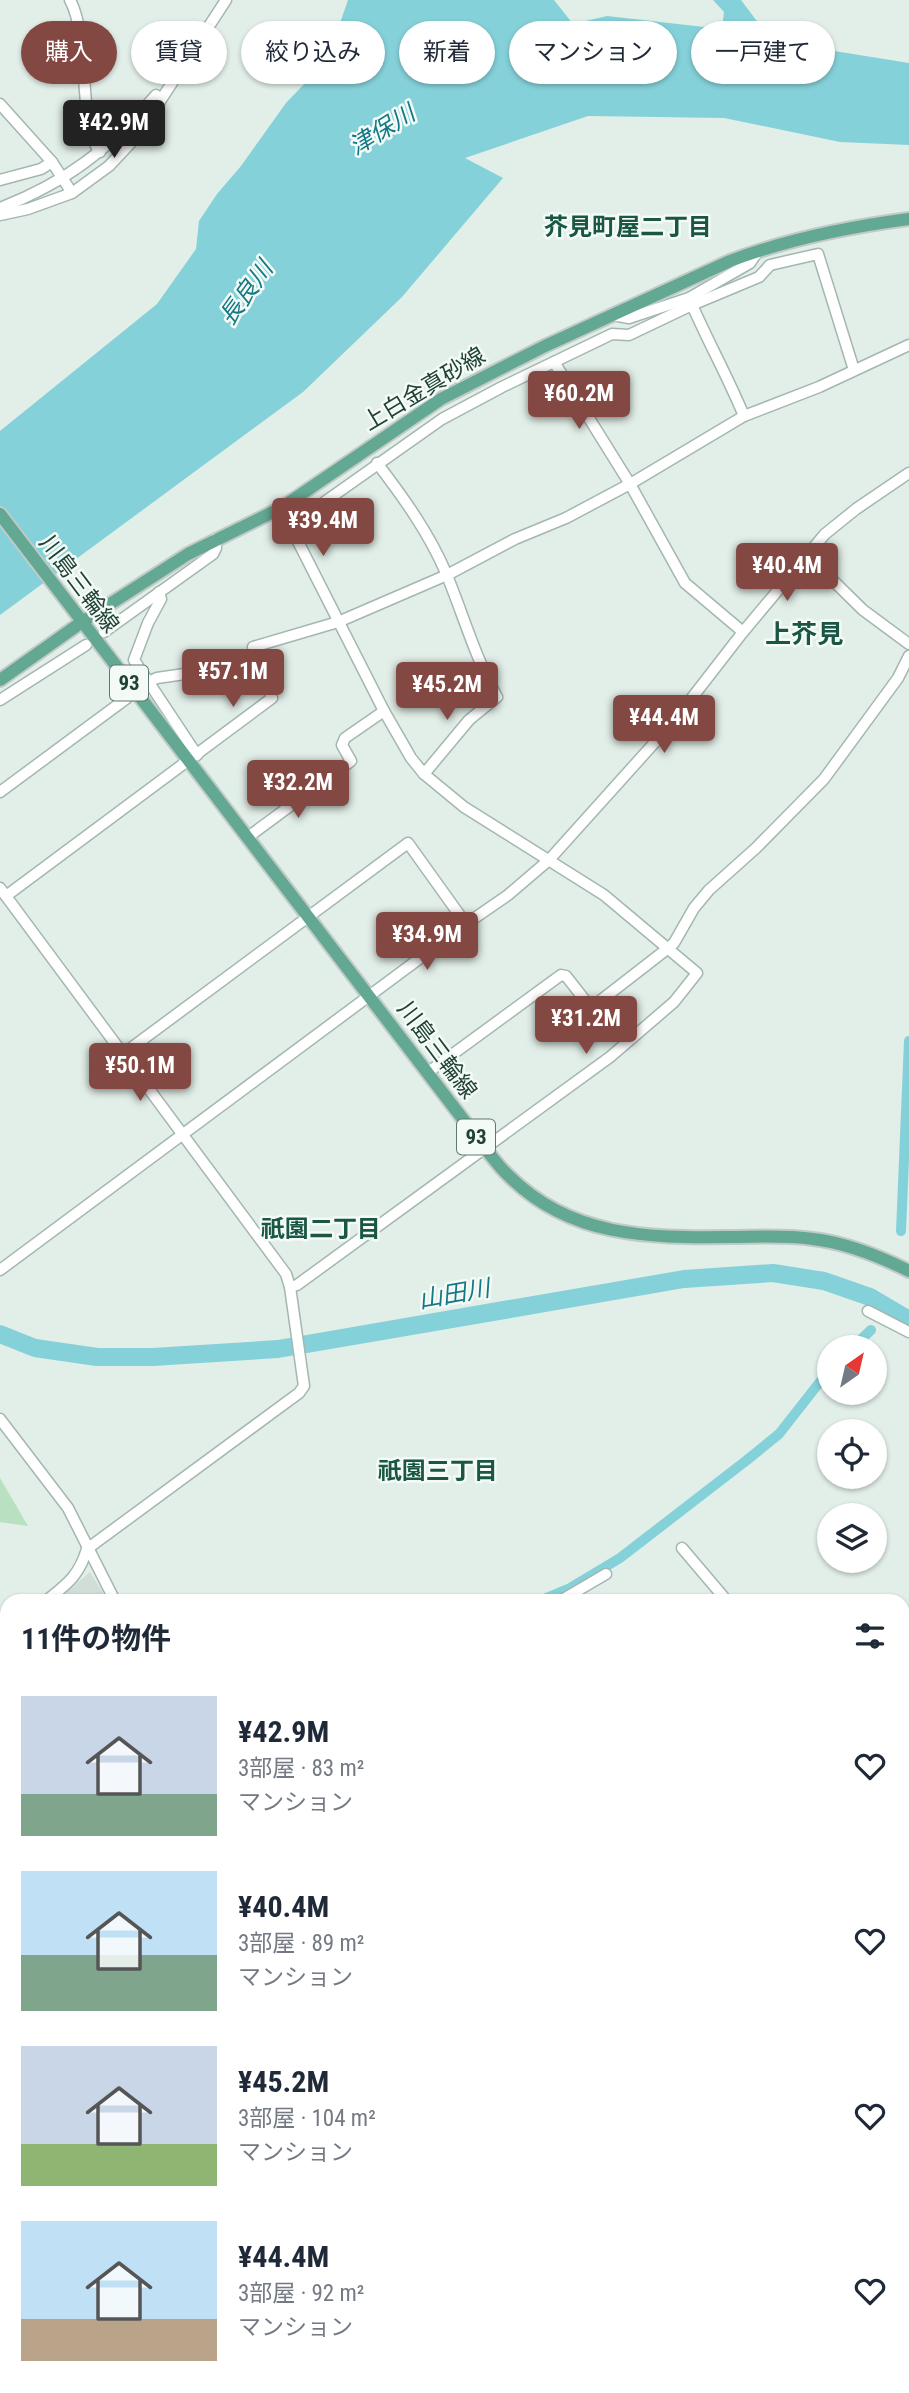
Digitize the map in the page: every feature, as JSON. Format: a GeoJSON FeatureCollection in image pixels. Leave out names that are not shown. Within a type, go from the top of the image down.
{"type":"FeatureCollection","features":[{"type":"Feature","properties":{"kind":"main road","name":"上白金真砂線"},"geometry":{"type":"LineString","coordinates":[[0,680],[82,622],[215,539],[281,508],[441,399],[611,315],[758,250],[813,235],[909,219]]}},
{"type":"Feature","properties":{"kind":"main road","name":"川島三輪線"},"geometry":{"type":"LineString","coordinates":[[0,514],[69,606],[193,758],[248,837],[510,1178],[545,1204],[575,1220],[606,1230],[669,1237],[814,1239],[852,1248],[909,1270]]}},
{"type":"Feature","properties":{"kind":"street"},"geometry":{"type":"LineString","coordinates":[[70,0],[75,9],[81,39],[93,145],[100,152]]}},
{"type":"Feature","properties":{"kind":"street"},"geometry":{"type":"LineString","coordinates":[[212,21],[226,0]]}},
{"type":"Feature","properties":{"kind":"street"},"geometry":{"type":"LineString","coordinates":[[0,208],[36,194],[100,152],[127,129],[164,84]]}},
{"type":"Feature","properties":{"kind":"street"},"geometry":{"type":"LineString","coordinates":[[0,215],[72,194],[109,166],[138,135],[170,84]]}},
{"type":"Feature","properties":{"kind":"street"},"geometry":{"type":"LineString","coordinates":[[0,104],[52,162],[72,194]]}},
{"type":"Feature","properties":{"kind":"street"},"geometry":{"type":"LineString","coordinates":[[0,180],[41,169],[52,162]]}},
{"type":"Feature","properties":{"kind":"street"},"geometry":{"type":"LineString","coordinates":[[323,503],[442,419],[612,334],[629,335],[691,301],[750,263],[758,250]]}},
{"type":"Feature","properties":{"kind":"street"},"geometry":{"type":"LineString","coordinates":[[611,315],[629,318],[691,301],[759,276],[770,265],[818,254],[854,370]]}},
{"type":"Feature","properties":{"kind":"street"},"geometry":{"type":"LineString","coordinates":[[691,301],[705,337],[727,375],[744,416]]}},
{"type":"Feature","properties":{"kind":"street"},"geometry":{"type":"LineString","coordinates":[[55,1594],[74,1578],[82,1566],[87,1549],[299,1393],[304,1386],[290,1287],[285,1274],[3,892],[193,758],[272,698],[253,646],[338,622],[447,575],[630,484],[744,416],[819,387],[909,345]]}},
{"type":"Feature","properties":{"kind":"street"},"geometry":{"type":"LineString","coordinates":[[554,362],[630,484],[685,583],[743,632]]}},
{"type":"Feature","properties":{"kind":"street"},"geometry":{"type":"LineString","coordinates":[[377,463],[417,520],[447,575],[468,636],[497,697],[469,720],[424,774]]}},
{"type":"Feature","properties":{"kind":"street"},"geometry":{"type":"LineString","coordinates":[[0,1270],[508,895],[549,860],[674,721],[743,632],[825,534],[909,473]]}},
{"type":"Feature","properties":{"kind":"street"},"geometry":{"type":"LineString","coordinates":[[281,508],[384,711],[411,758],[424,774],[464,807],[612,901],[697,973],[674,1002],[610,1057],[307,1278],[290,1287]]}},
{"type":"Feature","properties":{"kind":"street"},"geometry":{"type":"LineString","coordinates":[[104,632],[213,554],[216,548],[215,539]]}},
{"type":"Feature","properties":{"kind":"street"},"geometry":{"type":"LineString","coordinates":[[807,555],[863,610],[909,644]]}},
{"type":"Feature","properties":{"kind":"street"},"geometry":{"type":"LineString","coordinates":[[159,592],[161,599],[148,623],[134,660],[193,758]]}},
{"type":"Feature","properties":{"kind":"street"},"geometry":{"type":"LineString","coordinates":[[0,700],[86,645]]}},
{"type":"Feature","properties":{"kind":"street"},"geometry":{"type":"LineString","coordinates":[[147,682],[226,668],[255,652]]}},
{"type":"Feature","properties":{"kind":"street"},"geometry":{"type":"LineString","coordinates":[[427,1073],[561,975],[566,976],[590,1008],[674,943],[694,908],[709,890],[756,848],[824,779],[898,678],[909,656]]}},
{"type":"Feature","properties":{"kind":"street"},"geometry":{"type":"LineString","coordinates":[[0,792],[127,698]]}},
{"type":"Feature","properties":{"kind":"street"},"geometry":{"type":"LineString","coordinates":[[248,837],[351,761],[342,745],[345,738],[384,711]]}},
{"type":"Feature","properties":{"kind":"street"},"geometry":{"type":"LineString","coordinates":[[123,1054],[408,843],[466,924]]}},
{"type":"Feature","properties":{"kind":"street"},"geometry":{"type":"LineString","coordinates":[[868,1311],[909,1332]]}},
{"type":"Feature","properties":{"kind":"street"},"geometry":{"type":"LineString","coordinates":[[0,1419],[68,1508],[111,1594]]}},
{"type":"Feature","properties":{"kind":"street"},"geometry":{"type":"LineString","coordinates":[[682,1548],[721,1594]]}},
{"type":"Feature","properties":{"kind":"street"},"geometry":{"type":"LineString","coordinates":[[572,1594],[606,1574]]}},
{"type":"Feature","properties":{"kind":"shaded area"},"geometry":{"type":"Polygon","coordinates":[[[90,1572],[104,1594],[63,1594],[90,1572]]]}},
{"type":"Feature","properties":{"kind":"green space"},"geometry":{"type":"Polygon","coordinates":[[[0,1478],[28,1526],[0,1522],[0,1478]]]}},
{"type":"Feature","properties":{"kind":"water"},"geometry":{"type":"Polygon","coordinates":[[[348,0],[554,0],[571,21],[509,21],[509,84],[677,84],[677,24],[691,25],[691,84],[835,84],[835,51],[909,63],[909,145],[840,142],[724,118],[588,116],[465,158],[503,178],[402,297],[303,392],[0,615],[0,431],[157,304],[196,249],[199,221],[217,194],[241,166],[286,103],[304,84],[385,84],[385,21],[341,21],[348,0]]]}},
{"type":"Feature","properties":{"kind":"water"},"geometry":{"type":"Polygon","coordinates":[[[713,0],[741,0],[757,21],[723,21],[724,12],[713,0]]]}},
{"type":"Feature","properties":{"kind":"water"},"geometry":{"type":"Polygon","coordinates":[[[607,16],[651,21],[586,21],[607,16]]]}},
{"type":"Feature","properties":{"kind":"waterway"},"geometry":{"type":"LineString","coordinates":[[901,1231],[909,1041]]}},
{"type":"Feature","properties":{"kind":"waterway","name":"山田川"},"geometry":{"type":"LineString","coordinates":[[0,1334],[35,1348],[97,1357],[153,1357],[278,1349],[684,1279],[773,1273],[824,1281],[870,1297],[909,1320]]}},
{"type":"Feature","properties":{"kind":"waterway"},"geometry":{"type":"LineString","coordinates":[[866,1335],[871,1330]]}},
{"type":"Feature","properties":{"kind":"waterway"},"geometry":{"type":"LineString","coordinates":[[556,1594],[620,1558],[747,1460],[779,1434],[817,1386]]}},
{"type":"Feature","properties":{"kind":"district","name":"芥見町屋二丁目"},"geometry":{"type":"Point","coordinates":[628,227]}},
{"type":"Feature","properties":{"kind":"district","name":"上芥見"},"geometry":{"type":"Point","coordinates":[804,634]}},
{"type":"Feature","properties":{"kind":"district","name":"祇園二丁目"},"geometry":{"type":"Point","coordinates":[321,1229]}},
{"type":"Feature","properties":{"kind":"district","name":"祇園三丁目"},"geometry":{"type":"Point","coordinates":[438,1471]}},
{"type":"Feature","properties":{"kind":"water label","name":"津保川"},"geometry":{"type":"Point","coordinates":[382,130]}},
{"type":"Feature","properties":{"kind":"water label","name":"長良川"},"geometry":{"type":"Point","coordinates":[246,293]}}]}
